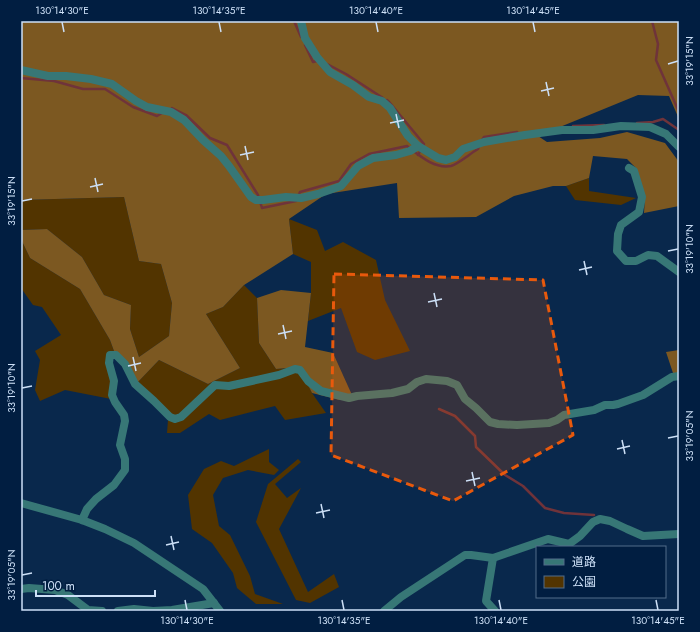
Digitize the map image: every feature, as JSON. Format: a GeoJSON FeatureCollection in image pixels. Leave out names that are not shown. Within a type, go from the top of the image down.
{"type":"FeatureCollection","features":[{"type":"Feature","properties":{"kind":"street"},"geometry":{"type":"LineString","coordinates":[[301,21],[305,38],[323,65],[330,72],[353,85],[369,97],[382,102],[390,108],[408,136],[421,148],[438,158],[446,160],[455,157],[463,149],[484,142],[562,130],[592,130],[621,126],[650,127],[666,134],[679,147]]}},
{"type":"Feature","properties":{"kind":"street"},"geometry":{"type":"LineString","coordinates":[[21,70],[48,76],[72,76],[112,84],[136,102],[147,107],[167,111],[184,120],[221,156],[251,197],[259,200],[286,197],[297,198],[318,194],[341,186],[358,166],[373,158],[396,155],[421,148]]}},
{"type":"Feature","properties":{"kind":"street"},"geometry":{"type":"LineString","coordinates":[[629,168],[634,171],[642,196],[639,212],[621,225],[618,234],[617,251],[626,261],[636,261],[648,255],[657,256],[679,272]]}},
{"type":"Feature","properties":{"kind":"street"},"geometry":{"type":"LineString","coordinates":[[82,520],[87,509],[96,499],[114,485],[125,470],[125,459],[120,445],[125,421],[124,415],[114,402],[112,395],[114,381],[109,363],[110,355],[116,355],[125,364],[135,384],[170,417],[175,418],[181,417],[215,385],[229,386],[279,375],[295,369],[300,370],[308,381],[321,391],[349,398],[392,393],[408,389],[417,382],[426,379],[447,381],[457,385],[465,399],[490,422],[517,426],[549,423],[564,415],[594,410],[605,404],[613,406],[643,395],[672,377],[679,376]]}},
{"type":"Feature","properties":{"kind":"street"},"geometry":{"type":"LineString","coordinates":[[21,503],[82,520],[134,543],[203,589],[220,611]]}},
{"type":"Feature","properties":{"kind":"street"},"geometry":{"type":"LineString","coordinates":[[384,611],[401,597],[465,555],[493,558],[548,539],[569,544],[580,536],[593,522],[600,519],[610,521],[643,536],[679,534]]}},
{"type":"Feature","properties":{"kind":"street"},"geometry":{"type":"LineString","coordinates":[[493,558],[486,601],[495,611]]}},
{"type":"Feature","properties":{"kind":"street"},"geometry":{"type":"LineString","coordinates":[[21,589],[29,588],[55,590],[68,595],[88,610],[102,611]]}},
{"type":"Feature","properties":{"kind":"street"},"geometry":{"type":"LineString","coordinates":[[118,611],[134,609],[153,611],[172,610],[214,603]]}},
{"type":"Feature","properties":{"kind":"highlighted area"},"geometry":{"type":"Polygon","coordinates":[[[334,274],[543,280],[573,435],[453,501],[331,455],[334,274]]]}},
{"type":"Feature","properties":{"kind":"green space"},"geometry":{"type":"Polygon","coordinates":[[[589,178],[589,191],[636,198],[621,205],[575,200],[566,186],[589,178]]]}},
{"type":"Feature","properties":{"kind":"green space"},"geometry":{"type":"Polygon","coordinates":[[[124,197],[139,261],[161,264],[172,303],[169,336],[139,357],[130,329],[131,305],[104,295],[82,257],[47,229],[21,230],[21,200],[124,197]]]}},
{"type":"Feature","properties":{"kind":"green space"},"geometry":{"type":"Polygon","coordinates":[[[289,219],[317,230],[325,251],[343,242],[376,260],[385,300],[410,351],[375,360],[357,352],[341,308],[308,321],[311,293],[311,262],[293,254],[289,219]]]}},
{"type":"Feature","properties":{"kind":"green space"},"geometry":{"type":"Polygon","coordinates":[[[21,239],[30,258],[80,289],[110,340],[114,351],[107,355],[112,381],[111,399],[65,390],[40,401],[35,390],[40,360],[35,351],[61,335],[42,307],[33,305],[21,288],[21,239]]]}},
{"type":"Feature","properties":{"kind":"green space"},"geometry":{"type":"Polygon","coordinates":[[[244,285],[257,298],[259,343],[276,369],[299,367],[312,393],[326,413],[285,420],[275,406],[220,420],[209,414],[180,433],[167,433],[168,420],[137,383],[159,360],[208,384],[240,368],[206,314],[223,307],[244,285]]]}},
{"type":"Feature","properties":{"kind":"green space"},"geometry":{"type":"Polygon","coordinates":[[[269,449],[269,462],[279,470],[274,475],[248,470],[223,478],[213,495],[219,526],[230,535],[250,576],[255,594],[283,604],[256,604],[237,588],[233,573],[212,543],[192,529],[188,495],[204,469],[221,461],[234,466],[269,449]]]}},
{"type":"Feature","properties":{"kind":"green space"},"geometry":{"type":"Polygon","coordinates":[[[298,459],[301,462],[275,484],[287,498],[301,488],[279,529],[308,592],[334,574],[339,587],[310,603],[296,600],[256,522],[268,484],[298,459]]]}},
{"type":"Feature","properties":{"kind":"shaded area"},"geometry":{"type":"Polygon","coordinates":[[[21,21],[679,21],[679,119],[669,96],[638,95],[538,136],[547,142],[600,138],[627,132],[665,143],[679,162],[679,206],[644,213],[645,196],[636,168],[627,159],[593,156],[589,178],[566,186],[553,186],[514,196],[476,217],[399,218],[397,183],[326,194],[289,219],[293,254],[244,285],[223,307],[206,314],[240,368],[208,384],[159,360],[137,383],[114,351],[110,340],[80,289],[30,258],[21,239],[21,230],[47,229],[82,257],[104,295],[131,305],[130,329],[139,357],[169,336],[172,303],[161,264],[139,261],[124,197],[21,200],[21,21]]]}},
{"type":"Feature","properties":{"kind":"shaded area"},"geometry":{"type":"Polygon","coordinates":[[[281,290],[311,293],[305,347],[333,353],[352,395],[340,400],[312,393],[299,367],[276,369],[259,343],[257,298],[281,290]]]}},
{"type":"Feature","properties":{"kind":"shaded area"},"geometry":{"type":"Polygon","coordinates":[[[679,350],[679,374],[673,373],[666,352],[679,350]]]}},
{"type":"Feature","properties":{"kind":"waterway"},"geometry":{"type":"LineString","coordinates":[[294,21],[301,37]]}},
{"type":"Feature","properties":{"kind":"waterway"},"geometry":{"type":"LineString","coordinates":[[652,21],[658,44],[656,60],[679,112]]}},
{"type":"Feature","properties":{"kind":"waterway"},"geometry":{"type":"LineString","coordinates":[[305,45],[313,62],[317,61]]}},
{"type":"Feature","properties":{"kind":"waterway"},"geometry":{"type":"LineString","coordinates":[[327,64],[346,74],[383,98]]}},
{"type":"Feature","properties":{"kind":"waterway"},"geometry":{"type":"LineString","coordinates":[[21,78],[54,81],[83,89],[105,89],[133,107],[157,116],[162,113]]}},
{"type":"Feature","properties":{"kind":"waterway"},"geometry":{"type":"LineString","coordinates":[[387,100],[424,144],[418,155]]}},
{"type":"Feature","properties":{"kind":"waterway"},"geometry":{"type":"LineString","coordinates":[[172,108],[186,115],[210,138],[227,145],[258,195],[262,208],[296,201],[300,192],[339,181],[351,164],[369,154],[407,146],[422,158],[433,164],[439,166],[451,166],[478,149],[479,146]]}},
{"type":"Feature","properties":{"kind":"waterway"},"geometry":{"type":"LineString","coordinates":[[637,123],[653,122],[663,119],[679,130]]}},
{"type":"Feature","properties":{"kind":"waterway"},"geometry":{"type":"LineString","coordinates":[[573,126],[604,125]]}},
{"type":"Feature","properties":{"kind":"waterway"},"geometry":{"type":"LineString","coordinates":[[482,140],[484,137],[517,132]]}},
{"type":"Feature","properties":{"kind":"waterway"},"geometry":{"type":"LineString","coordinates":[[439,409],[455,416],[475,436],[476,447],[505,475],[523,486],[545,508],[564,513],[594,515]]}}]}
